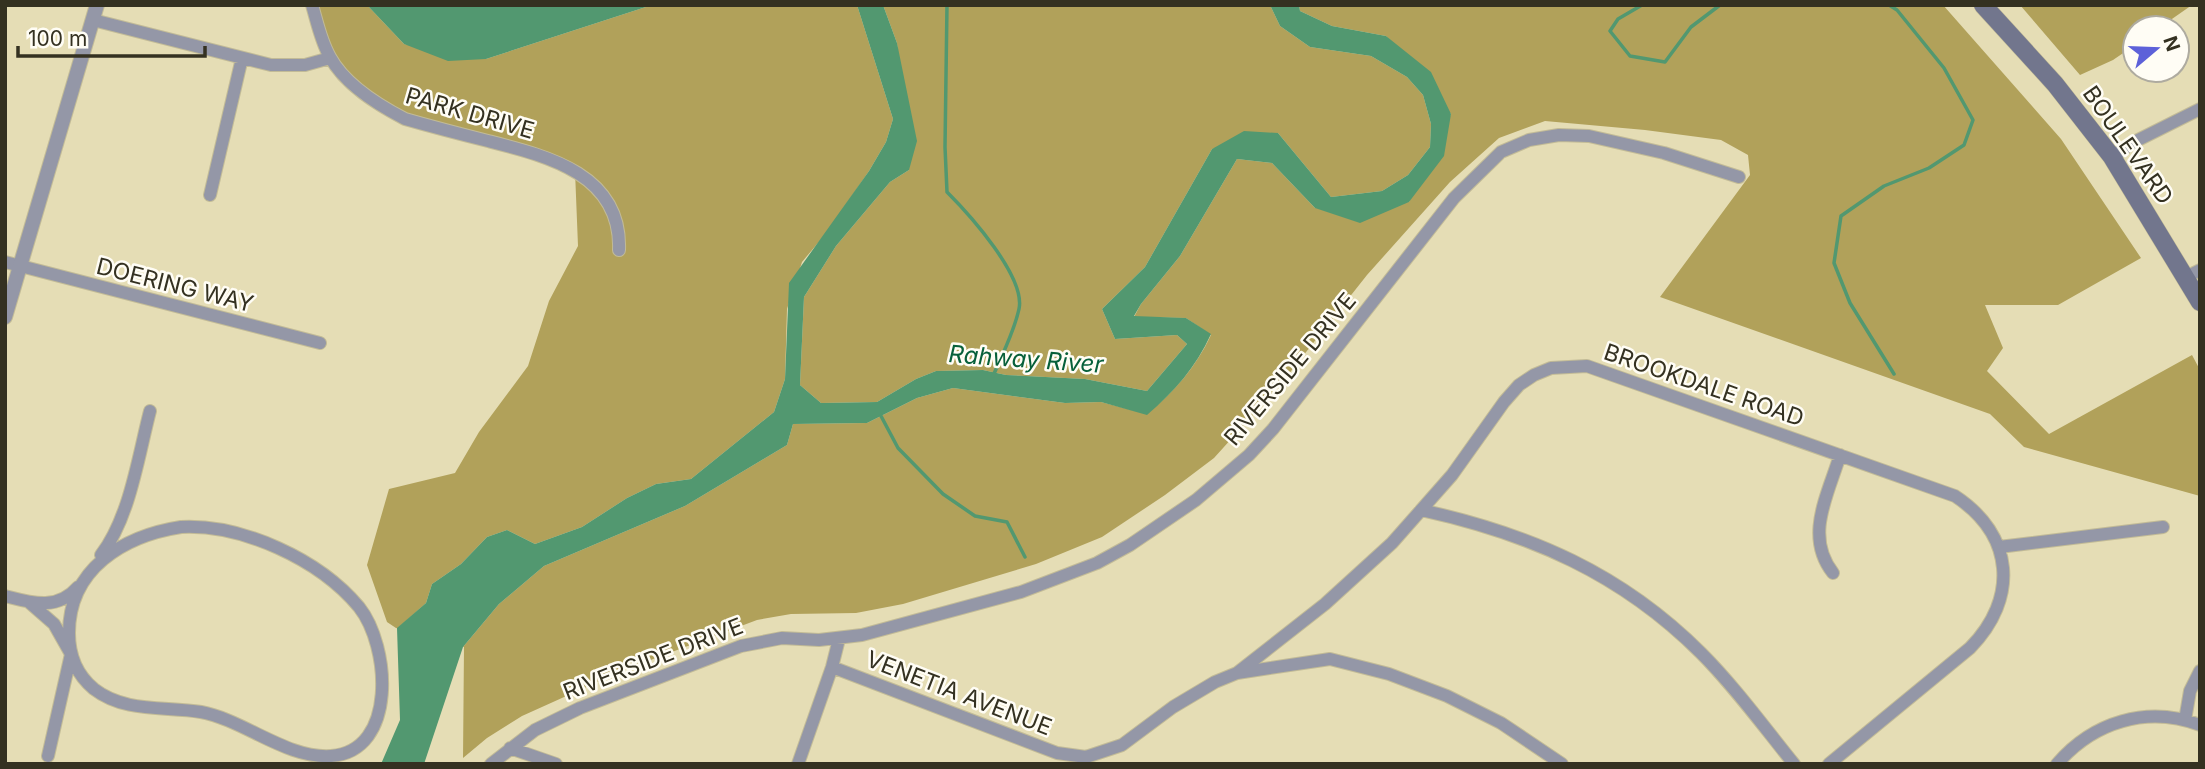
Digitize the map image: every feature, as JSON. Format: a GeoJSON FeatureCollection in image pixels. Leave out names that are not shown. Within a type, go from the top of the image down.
{"type":"FeatureCollection","features":[{"type":"Feature","properties":{"kind":"main road","name":"BOULEVARD"},"geometry":{"type":"LineString","coordinates":[[1983,5],[2055,84],[2112,157],[2193,273],[2200,302]]}},
{"type":"Feature","properties":{"kind":"street","name":"PARK DRIVE"},"geometry":{"type":"LineString","coordinates":[[312,5],[330,58],[359,90],[405,119],[528,151],[576,171],[599,189],[612,209],[619,234],[619,250]]}},
{"type":"Feature","properties":{"kind":"street"},"geometry":{"type":"LineString","coordinates":[[5,317],[95,13],[271,65],[305,65],[330,58]]}},
{"type":"Feature","properties":{"kind":"street"},"geometry":{"type":"LineString","coordinates":[[210,195],[242,58]]}},
{"type":"Feature","properties":{"kind":"street"},"geometry":{"type":"LineString","coordinates":[[2112,157],[2134,142],[2200,109]]}},
{"type":"Feature","properties":{"kind":"street","name":"RIVERSIDE DRIVE"},"geometry":{"type":"LineString","coordinates":[[491,764],[535,730],[580,708],[741,646],[782,638],[839,639],[1021,592],[1097,563],[1130,545],[1196,500],[1249,455],[1273,429],[1454,198],[1501,152],[1529,140],[1559,135],[1589,135],[1664,153],[1739,177]]}},
{"type":"Feature","properties":{"kind":"street","name":"DOERING WAY"},"geometry":{"type":"LineString","coordinates":[[5,262],[320,343]]}},
{"type":"Feature","properties":{"kind":"street","name":"BROOKDALE ROAD"},"geometry":{"type":"LineString","coordinates":[[1237,673],[1325,604],[1392,543],[1452,475],[1513,392],[1534,375],[1560,366],[1596,368],[1955,496],[1982,518],[1999,548]]}},
{"type":"Feature","properties":{"kind":"street"},"geometry":{"type":"LineString","coordinates":[[48,756],[71,654],[70,619],[79,585],[111,542],[121,521],[150,411]]}},
{"type":"Feature","properties":{"kind":"street"},"geometry":{"type":"LineString","coordinates":[[1833,573],[1820,552],[1818,529],[1840,455]]}},
{"type":"Feature","properties":{"kind":"street"},"geometry":{"type":"LineString","coordinates":[[1421,510],[1524,538],[1572,560],[1618,586],[1662,617],[1701,653],[1794,764]]}},
{"type":"Feature","properties":{"kind":"street"},"geometry":{"type":"LineString","coordinates":[[5,596],[30,603],[56,602],[70,594],[99,563],[124,545],[151,533],[195,527],[225,530],[307,563],[337,586],[360,609],[376,639],[382,677],[377,719],[373,730],[360,747],[343,754],[317,756],[289,747],[237,723],[202,712],[125,705],[96,691],[81,677],[54,624],[30,603]]}},
{"type":"Feature","properties":{"kind":"street"},"geometry":{"type":"LineString","coordinates":[[1829,764],[1984,634],[1998,609],[2003,590],[1999,548],[2163,527]]}},
{"type":"Feature","properties":{"kind":"street"},"geometry":{"type":"LineString","coordinates":[[798,764],[839,639]]}},
{"type":"Feature","properties":{"kind":"street"},"geometry":{"type":"LineString","coordinates":[[1237,673],[1330,659],[1389,674],[1447,696],[1501,723],[1562,764]]}},
{"type":"Feature","properties":{"kind":"street","name":"VENETIA AVENUE"},"geometry":{"type":"LineString","coordinates":[[832,667],[1057,753],[1086,757],[1122,745],[1173,707],[1215,682],[1237,673]]}},
{"type":"Feature","properties":{"kind":"street"},"geometry":{"type":"LineString","coordinates":[[2185,720],[2190,691],[2200,671]]}},
{"type":"Feature","properties":{"kind":"street"},"geometry":{"type":"LineString","coordinates":[[2057,764],[2086,737],[2121,721],[2160,716],[2200,724]]}},
{"type":"Feature","properties":{"kind":"street"},"geometry":{"type":"LineString","coordinates":[[510,748],[556,764]]}},
{"type":"Feature","properties":{"kind":"shaded area"},"geometry":{"type":"Polygon","coordinates":[[[312,5],[367,5],[404,44],[486,59],[652,5],[857,5],[893,119],[886,142],[869,171],[827,232],[802,262],[787,309],[785,379],[774,412],[691,479],[656,484],[627,498],[582,527],[535,544],[507,530],[487,537],[461,564],[432,584],[426,603],[398,628],[441,641],[396,628],[387,622],[367,565],[389,489],[455,473],[479,432],[528,366],[549,301],[578,246],[575,171],[388,110],[330,58],[312,5]]]}},
{"type":"Feature","properties":{"kind":"shaded area"},"geometry":{"type":"Polygon","coordinates":[[[367,5],[652,5],[486,59],[448,61],[404,44],[367,5]]]}},
{"type":"Feature","properties":{"kind":"shaded area"},"geometry":{"type":"Polygon","coordinates":[[[857,5],[883,5],[897,43],[917,141],[909,170],[890,182],[836,246],[804,297],[800,385],[821,403],[877,402],[916,379],[936,371],[983,370],[1006,375],[1085,379],[1147,391],[1187,344],[1177,335],[1115,339],[1102,309],[1145,267],[1212,149],[1244,131],[1278,133],[1331,197],[1382,191],[1408,175],[1430,147],[1431,124],[1423,95],[1407,77],[1371,56],[1310,47],[1280,26],[1270,5],[1299,5],[1300,11],[1332,26],[1386,36],[1431,72],[1451,114],[1444,156],[1409,202],[1360,223],[1315,208],[1272,163],[1237,159],[1180,256],[1134,316],[1186,318],[1211,334],[1184,378],[1147,415],[1101,402],[1065,403],[953,388],[917,398],[867,423],[793,424],[787,445],[685,506],[544,566],[499,604],[463,647],[424,764],[381,764],[400,720],[397,628],[426,603],[432,584],[461,564],[487,537],[507,530],[535,544],[582,527],[627,498],[656,484],[691,479],[774,412],[785,379],[789,283],[869,171],[886,142],[893,119],[857,5]]]}},
{"type":"Feature","properties":{"kind":"shaded area"},"geometry":{"type":"Polygon","coordinates":[[[883,5],[1270,5],[1280,26],[1310,47],[1371,56],[1407,77],[1423,95],[1431,124],[1430,147],[1408,175],[1382,191],[1331,197],[1278,133],[1212,149],[1145,267],[1102,309],[1115,339],[1177,335],[1187,344],[1147,391],[1085,379],[1006,375],[983,370],[936,371],[916,379],[877,402],[821,403],[800,385],[804,297],[836,246],[890,182],[909,170],[897,43],[883,5]]]}},
{"type":"Feature","properties":{"kind":"shaded area"},"geometry":{"type":"Polygon","coordinates":[[[1299,5],[1943,5],[2061,139],[2141,258],[2058,305],[1985,305],[2003,348],[1987,371],[2049,434],[2192,355],[2200,370],[2200,496],[2024,447],[1990,414],[1660,297],[1750,175],[1748,155],[1721,140],[1545,121],[1499,138],[1450,182],[1367,275],[1280,385],[1214,458],[1102,537],[1036,564],[903,604],[856,613],[791,614],[757,620],[624,670],[522,716],[487,738],[463,758],[463,647],[499,604],[544,566],[685,506],[787,445],[793,424],[867,423],[917,398],[953,388],[1065,403],[1101,402],[1147,414],[1184,378],[1211,335],[1186,318],[1134,317],[1141,304],[1180,256],[1237,159],[1272,163],[1315,208],[1409,202],[1451,114],[1386,36],[1332,26],[1300,11],[1299,5]]]}},
{"type":"Feature","properties":{"kind":"shaded area"},"geometry":{"type":"Polygon","coordinates":[[[2020,5],[2192,5],[2179,14],[2121,14],[2121,55],[2080,75],[2020,5]]]}},
{"type":"Feature","properties":{"kind":"waterway","name":"Rahway River"},"geometry":{"type":"LineString","coordinates":[[947,5],[947,192],[994,247],[1014,280],[1019,296],[1019,309],[1014,326],[993,376]]}},
{"type":"Feature","properties":{"kind":"waterway"},"geometry":{"type":"LineString","coordinates":[[1642,5],[1618,19],[1610,31],[1630,56],[1665,62],[1691,27],[1720,5]]}},
{"type":"Feature","properties":{"kind":"waterway"},"geometry":{"type":"LineString","coordinates":[[1889,5],[1897,10],[1944,68],[1973,120],[1964,145],[1929,168],[1884,186],[1841,216],[1834,263],[1850,303],[1894,374]]}},
{"type":"Feature","properties":{"kind":"waterway"},"geometry":{"type":"LineString","coordinates":[[881,416],[898,448],[943,494],[975,516],[1007,522],[1025,557]]}}]}
